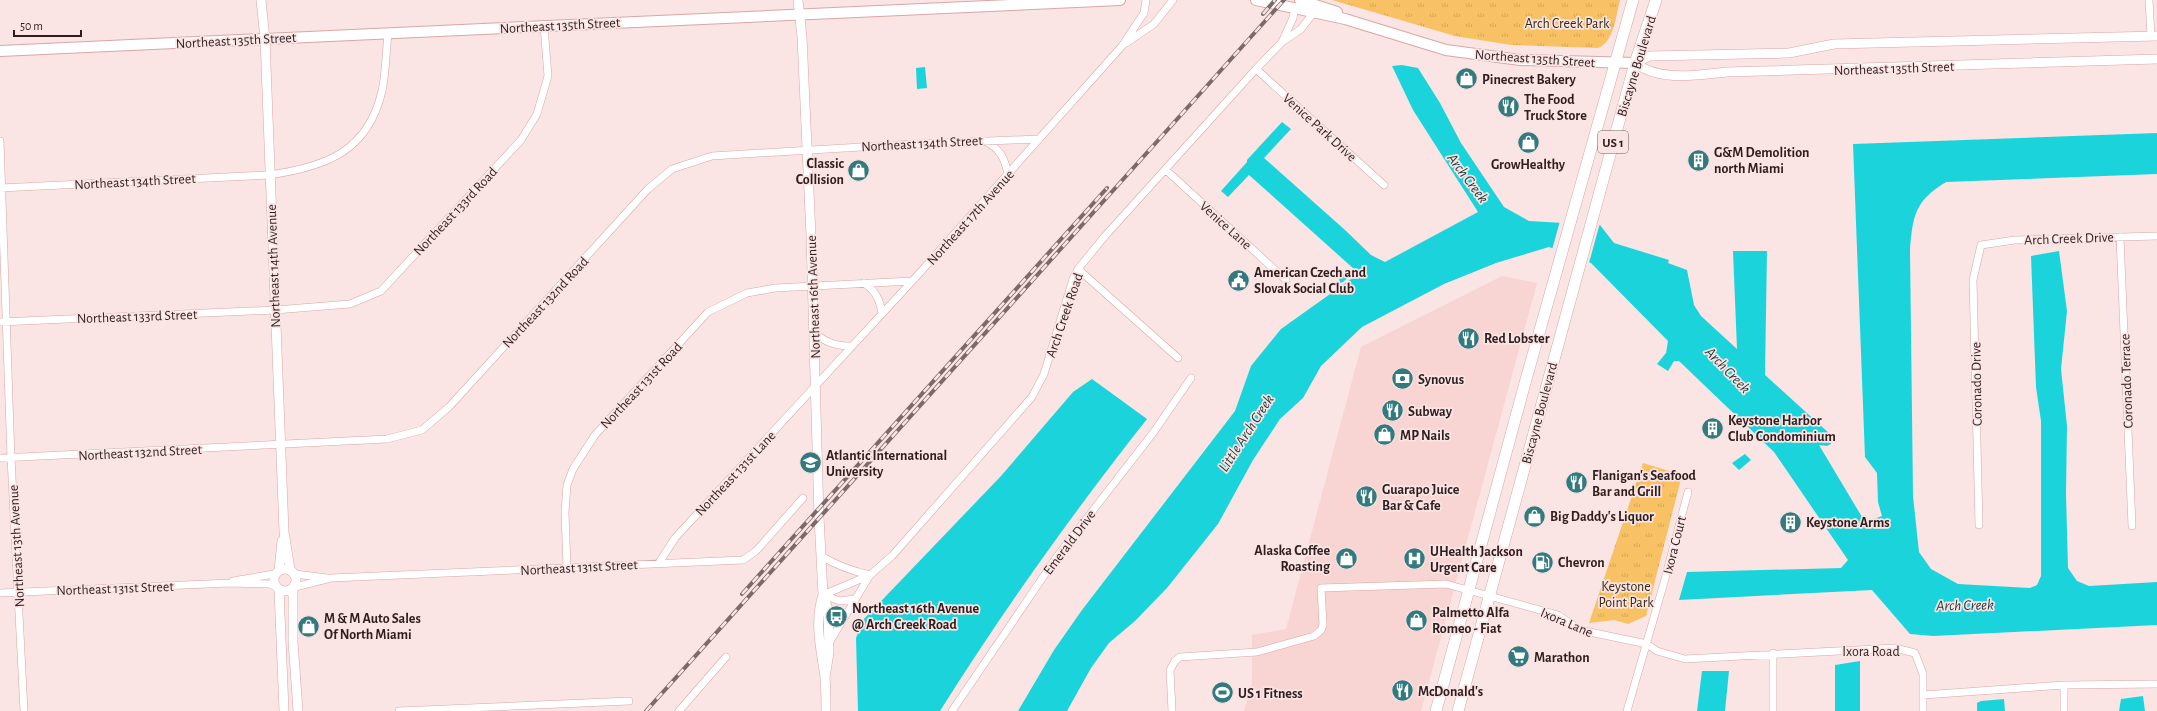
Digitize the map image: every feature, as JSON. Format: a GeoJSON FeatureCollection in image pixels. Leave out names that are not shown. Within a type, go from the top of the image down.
{"type":"FeatureCollection","features":[{"type":"Feature","properties":{"kind":"main road","name":"Northeast 135th Street"},"geometry":{"type":"LineString","coordinates":[[0,51],[1120,0]]}},
{"type":"Feature","properties":{"kind":"main road","name":"Northeast 135th Street"},"geometry":{"type":"LineString","coordinates":[[1256,0],[1297,4],[1341,14],[1345,18]]}},
{"type":"Feature","properties":{"kind":"main road","name":"Biscayne Boulevard"},"geometry":{"type":"LineString","coordinates":[[1436,711],[1632,0]]}},
{"type":"Feature","properties":{"kind":"main road","name":"Biscayne Boulevard"},"geometry":{"type":"LineString","coordinates":[[1458,711],[1635,63],[1656,0]]}},
{"type":"Feature","properties":{"kind":"main road","name":"Northeast 135th Street"},"geometry":{"type":"LineString","coordinates":[[1297,4],[1314,12],[1345,18],[1446,50],[1520,60],[1635,63]]}},
{"type":"Feature","properties":{"kind":"street","name":"Northeast 14th Avenue"},"geometry":{"type":"LineString","coordinates":[[262,0],[265,39],[269,175],[284,532],[292,572]]}},
{"type":"Feature","properties":{"kind":"street","name":"Northeast 16th Avenue"},"geometry":{"type":"LineString","coordinates":[[798,0],[802,37],[813,285],[821,556],[823,595],[828,609],[829,643],[825,678],[826,711]]}},
{"type":"Feature","properties":{"kind":"street","name":"Northeast 17th Avenue"},"geometry":{"type":"LineString","coordinates":[[815,386],[1008,176],[1122,45],[1144,13],[1146,0]]}},
{"type":"Feature","properties":{"kind":"street","name":"Northeast 17th Avenue"},"geometry":{"type":"LineString","coordinates":[[1122,45],[1154,24],[1173,0]]}},
{"type":"Feature","properties":{"kind":"street"},"geometry":{"type":"LineString","coordinates":[[2149,0],[2154,36]]}},
{"type":"Feature","properties":{"kind":"street","name":"Arch Creek Road"},"geometry":{"type":"LineString","coordinates":[[1282,42],[1293,18],[1297,4]]}},
{"type":"Feature","properties":{"kind":"street","name":"Arch Creek Road"},"geometry":{"type":"LineString","coordinates":[[823,595],[870,575],[892,556],[1032,397],[1044,374],[1073,279],[1078,269],[1105,236],[1256,69],[1282,42],[1300,29],[1314,12]]}},
{"type":"Feature","properties":{"kind":"street","name":"Northeast 133rd Road"},"geometry":{"type":"LineString","coordinates":[[275,310],[350,304],[381,292],[521,140],[537,114],[548,76],[544,26]]}},
{"type":"Feature","properties":{"kind":"street","name":"Northeast 134th Street"},"geometry":{"type":"LineString","coordinates":[[1,187],[269,175],[300,170],[330,161],[358,139],[375,113],[382,90],[388,33]]}},
{"type":"Feature","properties":{"kind":"street","name":"Northeast 135th Street"},"geometry":{"type":"LineString","coordinates":[[2154,36],[1834,44],[1789,53],[1650,56],[1635,63],[1646,71],[1673,76],[1727,72],[2157,59]]}},
{"type":"Feature","properties":{"kind":"street","name":"Venice Park Drive"},"geometry":{"type":"LineString","coordinates":[[1256,69],[1384,185]]}},
{"type":"Feature","properties":{"kind":"street","name":"Northeast 134th Street"},"geometry":{"type":"LineString","coordinates":[[806,151],[983,140],[1039,139]]}},
{"type":"Feature","properties":{"kind":"street"},"geometry":{"type":"LineString","coordinates":[[983,140],[1000,151],[1005,161],[1008,176]]}},
{"type":"Feature","properties":{"kind":"street","name":"Northeast 13th Avenue"},"geometry":{"type":"LineString","coordinates":[[0,141],[4,322],[24,711]]}},
{"type":"Feature","properties":{"kind":"street","name":"Northeast 132nd Road"},"geometry":{"type":"LineString","coordinates":[[280,446],[387,439],[422,430],[449,408],[648,189],[672,169],[712,156],[806,151]]}},
{"type":"Feature","properties":{"kind":"street","name":"Venice Lane"},"geometry":{"type":"LineString","coordinates":[[1166,170],[1286,280]]}},
{"type":"Feature","properties":{"kind":"street","name":"Arch Creek Drive"},"geometry":{"type":"LineString","coordinates":[[1981,245],[2016,240],[2157,236]]}},
{"type":"Feature","properties":{"kind":"street","name":"Coronado Terrace"},"geometry":{"type":"LineString","coordinates":[[2120,237],[2132,526]]}},
{"type":"Feature","properties":{"kind":"street","name":"Coronado Drive"},"geometry":{"type":"LineString","coordinates":[[1979,525],[1973,280],[1981,245]]}},
{"type":"Feature","properties":{"kind":"street"},"geometry":{"type":"LineString","coordinates":[[1078,269],[1178,358]]}},
{"type":"Feature","properties":{"kind":"street"},"geometry":{"type":"LineString","coordinates":[[813,285],[912,281]]}},
{"type":"Feature","properties":{"kind":"street"},"geometry":{"type":"LineString","coordinates":[[864,283],[871,288],[877,296],[882,314]]}},
{"type":"Feature","properties":{"kind":"street","name":"Northeast 131st Road"},"geometry":{"type":"LineString","coordinates":[[567,568],[565,512],[567,486],[573,469],[595,435],[708,312],[747,293],[813,285]]}},
{"type":"Feature","properties":{"kind":"street","name":"Northeast 133rd Street"},"geometry":{"type":"LineString","coordinates":[[4,322],[275,310]]}},
{"type":"Feature","properties":{"kind":"street"},"geometry":{"type":"LineString","coordinates":[[814,333],[825,342],[834,345],[852,346]]}},
{"type":"Feature","properties":{"kind":"street","name":"Emerald Drive"},"geometry":{"type":"LineString","coordinates":[[952,711],[1056,558],[1152,433],[1191,378]]}},
{"type":"Feature","properties":{"kind":"street","name":"Northeast 131st Lane"},"geometry":{"type":"LineString","coordinates":[[659,563],[675,538],[815,386]]}},
{"type":"Feature","properties":{"kind":"street","name":"Northeast 132nd Street"},"geometry":{"type":"LineString","coordinates":[[0,458],[280,446]]}},
{"type":"Feature","properties":{"kind":"street","name":"Ixora Court"},"geometry":{"type":"LineString","coordinates":[[1647,644],[1688,492]]}},
{"type":"Feature","properties":{"kind":"street","name":"Northeast 131st Street"},"geometry":{"type":"LineString","coordinates":[[292,572],[328,578],[743,560],[749,558],[803,498]]}},
{"type":"Feature","properties":{"kind":"street","name":"Northeast 14th Avenue"},"geometry":{"type":"LineString","coordinates":[[277,572],[284,532]]}},
{"type":"Feature","properties":{"kind":"street"},"geometry":{"type":"LineString","coordinates":[[821,556],[832,563],[870,575]]}},
{"type":"Feature","properties":{"kind":"street"},"geometry":{"type":"LineString","coordinates":[[284,711],[277,572],[292,572],[297,580],[294,588],[293,641],[298,711]]}},
{"type":"Feature","properties":{"kind":"street","name":"Northeast 131st Street"},"geometry":{"type":"LineString","coordinates":[[230,583],[277,572]]}},
{"type":"Feature","properties":{"kind":"street","name":"Arch Creek Road"},"geometry":{"type":"LineString","coordinates":[[829,643],[854,599],[866,585],[870,575]]}},
{"type":"Feature","properties":{"kind":"street","name":"Northeast 131st Street"},"geometry":{"type":"LineString","coordinates":[[294,588],[328,578]]}},
{"type":"Feature","properties":{"kind":"street","name":"Northeast 131st Street"},"geometry":{"type":"LineString","coordinates":[[0,593],[230,583],[265,584],[278,588]]}},
{"type":"Feature","properties":{"kind":"street","name":"Ixora Lane"},"geometry":{"type":"LineString","coordinates":[[1172,711],[1170,670],[1175,661],[1187,656],[1257,652],[1314,636],[1321,630],[1323,625],[1320,588],[1446,584],[1558,615],[1580,630],[1647,644]]}},
{"type":"Feature","properties":{"kind":"street"},"geometry":{"type":"LineString","coordinates":[[278,588],[286,591],[294,588]]}},
{"type":"Feature","properties":{"kind":"street","name":"Northeast 16th Avenue"},"geometry":{"type":"LineString","coordinates":[[823,595],[818,610],[820,653],[825,678]]}},
{"type":"Feature","properties":{"kind":"street"},"geometry":{"type":"LineString","coordinates":[[823,595],[840,601],[854,599]]}},
{"type":"Feature","properties":{"kind":"street"},"geometry":{"type":"LineString","coordinates":[[1627,711],[1647,644]]}},
{"type":"Feature","properties":{"kind":"street","name":"Ixora Road"},"geometry":{"type":"LineString","coordinates":[[1647,644],[1657,651],[1685,659],[1773,653],[1895,648],[1915,653],[1923,674],[1923,695]]}},
{"type":"Feature","properties":{"kind":"street"},"geometry":{"type":"LineString","coordinates":[[1772,711],[1773,653]]}},
{"type":"Feature","properties":{"kind":"street"},"geometry":{"type":"LineString","coordinates":[[679,711],[726,657]]}},
{"type":"Feature","properties":{"kind":"street"},"geometry":{"type":"LineString","coordinates":[[1923,711],[1923,695],[2064,685],[2157,684]]}},
{"type":"Feature","properties":{"kind":"street"},"geometry":{"type":"LineString","coordinates":[[2064,685],[2064,711]]}},
{"type":"Feature","properties":{"kind":"street"},"geometry":{"type":"LineString","coordinates":[[399,711],[629,701]]}},
{"type":"Feature","properties":{"kind":"shaded area"},"geometry":{"type":"Polygon","coordinates":[[[1502,276],[1537,283],[1421,711],[1244,711],[1252,684],[1252,635],[1286,629],[1361,347],[1502,276]]]}},
{"type":"Feature","properties":{"kind":"green space","name":"Arch Creek Park"},"geometry":{"type":"Polygon","coordinates":[[[1332,0],[1620,0],[1616,20],[1611,34],[1608,40],[1598,48],[1511,45],[1455,36],[1332,0]]]}},
{"type":"Feature","properties":{"kind":"green space","name":"Keystone Point Park"},"geometry":{"type":"Polygon","coordinates":[[[1643,463],[1682,475],[1646,616],[1628,624],[1614,620],[1589,623],[1643,463]]]}},
{"type":"Feature","properties":{"kind":"water"},"geometry":{"type":"Polygon","coordinates":[[[1402,65],[1418,68],[1440,103],[1461,143],[1504,207],[1529,221],[1600,225],[1614,243],[1669,260],[1668,263],[1687,270],[1694,305],[1701,316],[1737,349],[1733,251],[1767,251],[1765,375],[1830,434],[1831,444],[1827,446],[1819,445],[1862,517],[1871,520],[1882,516],[1878,502],[1877,473],[1865,457],[1853,144],[2157,133],[2157,174],[1946,182],[1928,196],[1918,210],[1913,227],[1910,249],[1913,496],[1919,552],[1931,569],[1958,584],[2030,588],[2037,585],[2041,576],[2041,421],[2036,387],[2031,256],[2059,251],[2067,311],[2061,369],[2067,426],[2066,494],[2068,568],[2077,581],[2089,586],[2157,582],[2157,625],[1933,636],[1910,634],[1872,590],[1679,600],[1687,572],[1841,568],[1848,560],[1774,452],[1679,361],[1674,361],[1668,371],[1657,364],[1666,353],[1668,341],[1591,263],[1549,247],[1496,263],[1444,284],[1362,327],[1321,366],[1303,398],[1280,419],[1253,460],[1218,524],[1167,588],[1135,621],[1109,643],[1091,668],[1067,711],[1018,711],[1054,650],[1082,610],[1235,411],[1251,366],[1281,329],[1354,277],[1354,269],[1249,175],[1228,197],[1221,191],[1282,122],[1291,129],[1264,158],[1371,255],[1385,262],[1478,212],[1413,110],[1392,66],[1402,65]]]}},
{"type":"Feature","properties":{"kind":"water"},"geometry":{"type":"Polygon","coordinates":[[[925,67],[927,88],[917,89],[916,68],[925,67]]]}},
{"type":"Feature","properties":{"kind":"water"},"geometry":{"type":"Polygon","coordinates":[[[1346,271],[1350,272],[1350,276],[1340,283],[1339,278],[1346,271]]]}},
{"type":"Feature","properties":{"kind":"water"},"geometry":{"type":"Polygon","coordinates":[[[1092,379],[1147,419],[1092,490],[1040,562],[964,673],[940,711],[858,711],[856,638],[863,620],[1001,476],[1073,392],[1092,379]]]}},
{"type":"Feature","properties":{"kind":"water"},"geometry":{"type":"Polygon","coordinates":[[[1745,454],[1751,460],[1739,470],[1732,463],[1745,454]]]}},
{"type":"Feature","properties":{"kind":"water"},"geometry":{"type":"Polygon","coordinates":[[[1860,661],[1860,711],[1835,711],[1835,665],[1860,661]]]}},
{"type":"Feature","properties":{"kind":"water"},"geometry":{"type":"Polygon","coordinates":[[[1702,671],[1729,671],[1725,711],[1697,711],[1702,671]]]}},
{"type":"Feature","properties":{"kind":"water"},"geometry":{"type":"Polygon","coordinates":[[[2143,696],[2145,711],[2119,711],[2121,699],[2143,696]]]}},
{"type":"Feature","properties":{"kind":"water"},"geometry":{"type":"Polygon","coordinates":[[[2004,699],[2005,711],[1977,711],[1977,703],[1981,701],[2004,699]]]}},
{"type":"Feature","properties":{"kind":"pier"},"geometry":{"type":"Polygon","coordinates":[[[1560,221],[1600,223],[1589,263],[1552,250],[1560,221]]]}},
{"type":"Feature","properties":{"kind":"railway"},"geometry":{"type":"LineString","coordinates":[[1263,14],[1275,0]]}},
{"type":"Feature","properties":{"kind":"railway"},"geometry":{"type":"LineString","coordinates":[[646,711],[1284,0]]}},
{"type":"Feature","properties":{"kind":"railway"},"geometry":{"type":"LineString","coordinates":[[742,594],[1107,188]]}},
{"type":"Feature","properties":{"kind":"place","name":"Pinecrest Bakery"},"geometry":{"type":"Point","coordinates":[1467,79]}},
{"type":"Feature","properties":{"kind":"place","name":"The Food Truck Store"},"geometry":{"type":"Point","coordinates":[1509,107]}},
{"type":"Feature","properties":{"kind":"place","name":"GrowHealthy"},"geometry":{"type":"Point","coordinates":[1528,142]}},
{"type":"Feature","properties":{"kind":"place","name":"G&M Demolition north Miami"},"geometry":{"type":"Point","coordinates":[1699,160]}},
{"type":"Feature","properties":{"kind":"place","name":"Classic Collision"},"geometry":{"type":"Point","coordinates":[859,171]}},
{"type":"Feature","properties":{"kind":"place","name":"American Czech and Slovak Social Club"},"geometry":{"type":"Point","coordinates":[1239,280]}},
{"type":"Feature","properties":{"kind":"place","name":"Red Lobster"},"geometry":{"type":"Point","coordinates":[1468,338]}},
{"type":"Feature","properties":{"kind":"place","name":"Synovus"},"geometry":{"type":"Point","coordinates":[1402,379]}},
{"type":"Feature","properties":{"kind":"place","name":"Subway"},"geometry":{"type":"Point","coordinates":[1392,411]}},
{"type":"Feature","properties":{"kind":"place","name":"Keystone Harbor Club Condominium"},"geometry":{"type":"Point","coordinates":[1712,428]}},
{"type":"Feature","properties":{"kind":"place","name":"MP Nails"},"geometry":{"type":"Point","coordinates":[1385,435]}},
{"type":"Feature","properties":{"kind":"place","name":"Atlantic International University"},"geometry":{"type":"Point","coordinates":[810,463]}},
{"type":"Feature","properties":{"kind":"place","name":"Flanigan's Seafood Bar and Grill"},"geometry":{"type":"Point","coordinates":[1576,483]}},
{"type":"Feature","properties":{"kind":"place","name":"Guarapo Juice Bar & Cafe"},"geometry":{"type":"Point","coordinates":[1367,497]}},
{"type":"Feature","properties":{"kind":"place","name":"Big Daddy's Liquor"},"geometry":{"type":"Point","coordinates":[1535,516]}},
{"type":"Feature","properties":{"kind":"place","name":"Keystone Arms"},"geometry":{"type":"Point","coordinates":[1791,522]}},
{"type":"Feature","properties":{"kind":"place","name":"Alaska Coffee Roasting"},"geometry":{"type":"Point","coordinates":[1346,558]}},
{"type":"Feature","properties":{"kind":"place","name":"UHealth Jackson Urgent Care"},"geometry":{"type":"Point","coordinates":[1414,559]}},
{"type":"Feature","properties":{"kind":"place","name":"Chevron"},"geometry":{"type":"Point","coordinates":[1542,562]}},
{"type":"Feature","properties":{"kind":"place","name":"Northeast 16th Avenue @ Arch Creek Road"},"geometry":{"type":"Point","coordinates":[837,616]}},
{"type":"Feature","properties":{"kind":"place","name":"Palmetto Alfa Romeo - Fiat"},"geometry":{"type":"Point","coordinates":[1417,620]}},
{"type":"Feature","properties":{"kind":"place","name":"M & M Auto Sales Of North Miami"},"geometry":{"type":"Point","coordinates":[308,626]}},
{"type":"Feature","properties":{"kind":"place","name":"Marathon"},"geometry":{"type":"Point","coordinates":[1518,657]}},
{"type":"Feature","properties":{"kind":"place","name":"McDonald's"},"geometry":{"type":"Point","coordinates":[1402,691]}},
{"type":"Feature","properties":{"kind":"place","name":"US 1 Fitness"},"geometry":{"type":"Point","coordinates":[1222,693]}},
{"type":"Feature","properties":{"kind":"water label","name":"Arch Creek"},"geometry":{"type":"Point","coordinates":[1468,178]}},
{"type":"Feature","properties":{"kind":"water label","name":"Arch Creek"},"geometry":{"type":"Point","coordinates":[1728,370]}},
{"type":"Feature","properties":{"kind":"water label","name":"Little Arch Creek"},"geometry":{"type":"Point","coordinates":[1246,433]}},
{"type":"Feature","properties":{"kind":"water label","name":"Arch Creek"},"geometry":{"type":"Point","coordinates":[1965,605]}}]}
